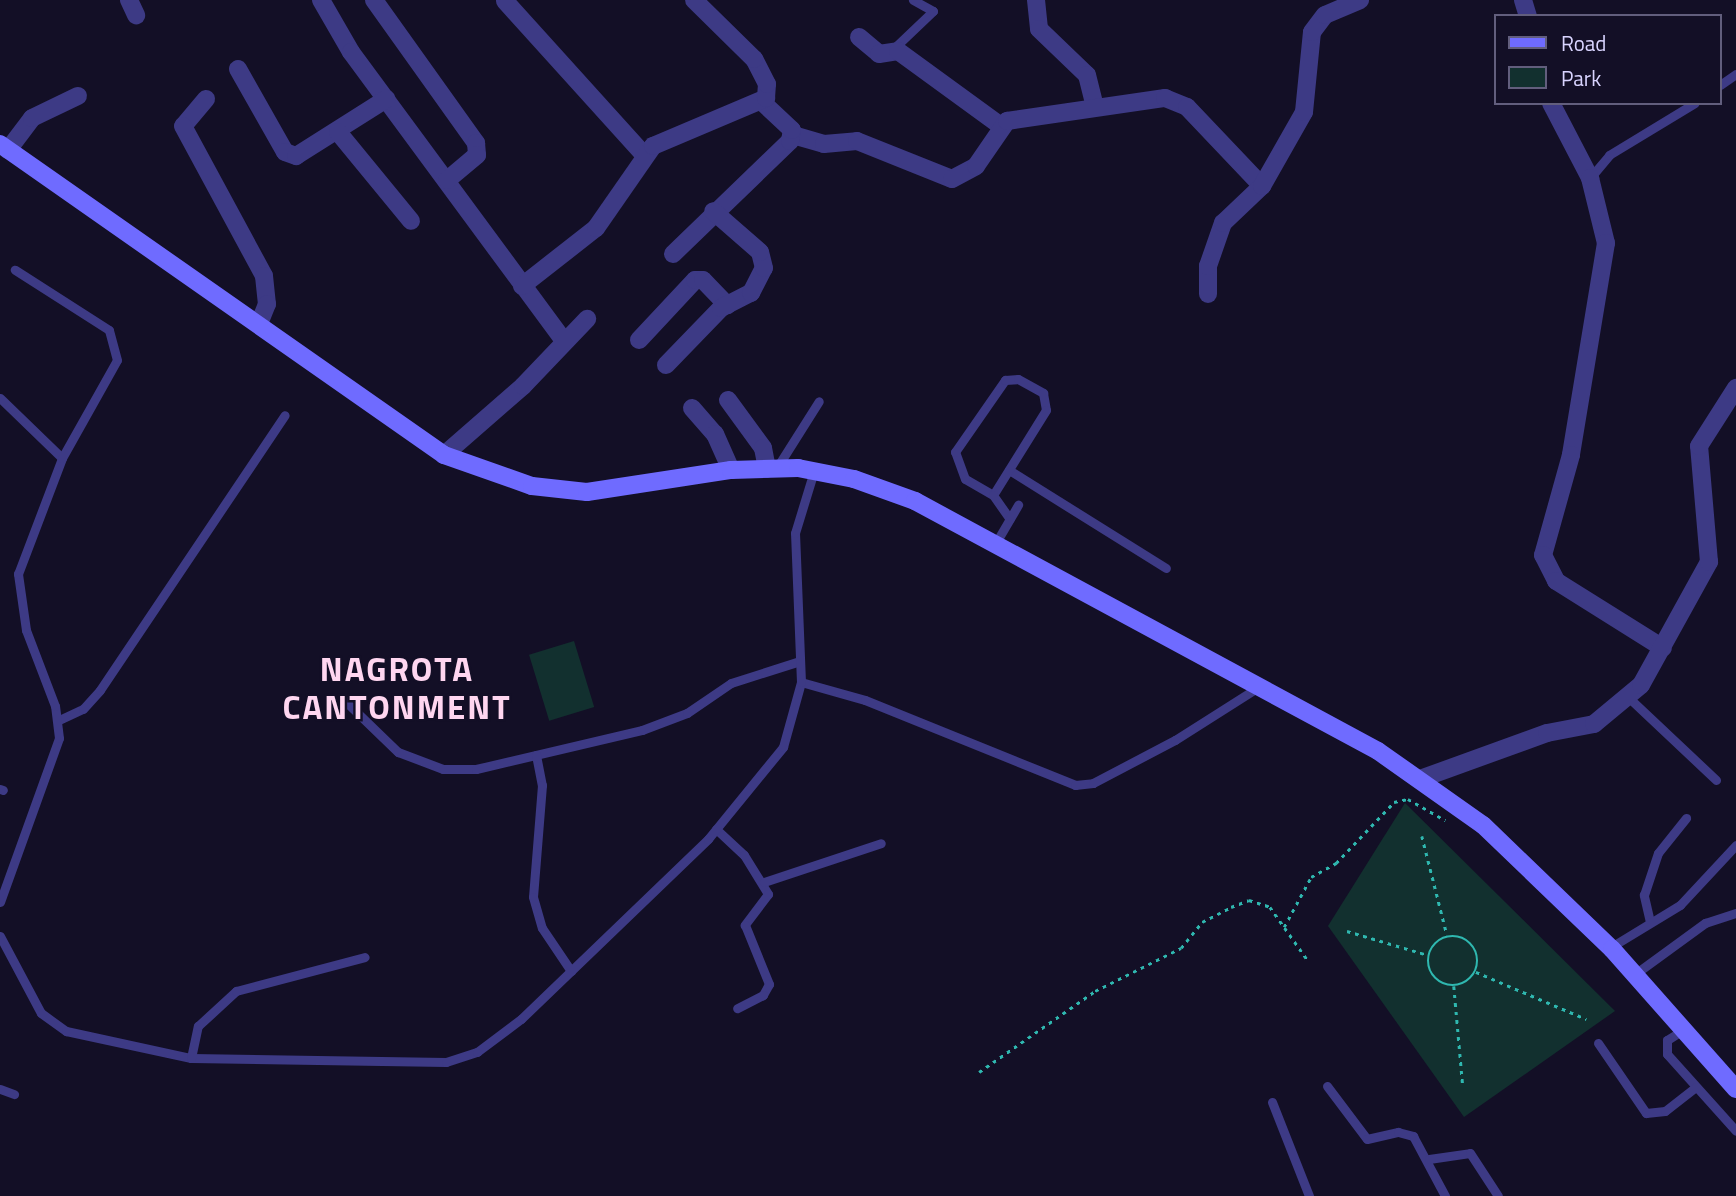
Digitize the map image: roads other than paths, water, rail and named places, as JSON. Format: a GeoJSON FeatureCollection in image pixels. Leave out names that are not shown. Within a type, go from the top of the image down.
{"type":"FeatureCollection","features":[{"type":"Feature","properties":{"kind":"main road"},"geometry":{"type":"LineString","coordinates":[[4,147],[260,321],[444,455],[531,486],[587,492],[731,470],[771,469],[814,471],[915,502],[993,547],[1369,747],[1420,779],[1478,821],[1611,947],[1736,1088]]}},
{"type":"Feature","properties":{"kind":"street"},"geometry":{"type":"LineString","coordinates":[[321,0],[386,99],[562,338]]}},
{"type":"Feature","properties":{"kind":"street"},"geometry":{"type":"LineString","coordinates":[[374,0],[476,143],[477,155],[447,180]]}},
{"type":"Feature","properties":{"kind":"street"},"geometry":{"type":"LineString","coordinates":[[522,286],[596,228],[645,156],[664,139],[761,101],[767,84],[754,59],[694,0]]}},
{"type":"Feature","properties":{"kind":"street"},"geometry":{"type":"LineString","coordinates":[[1036,0],[1039,29],[1087,75],[1095,107]]}},
{"type":"Feature","properties":{"kind":"street"},"geometry":{"type":"LineString","coordinates":[[1208,294],[1209,266],[1223,223],[1262,186],[1304,112],[1312,32],[1325,15],[1360,0]]}},
{"type":"Feature","properties":{"kind":"street"},"geometry":{"type":"LineString","coordinates":[[505,1],[645,156]]}},
{"type":"Feature","properties":{"kind":"street"},"geometry":{"type":"LineString","coordinates":[[859,37],[874,52],[891,51],[1002,126]]}},
{"type":"Feature","properties":{"kind":"street"},"geometry":{"type":"LineString","coordinates":[[238,69],[285,152],[302,155],[386,99]]}},
{"type":"Feature","properties":{"kind":"street"},"geometry":{"type":"LineString","coordinates":[[4,147],[32,118],[78,96]]}},
{"type":"Feature","properties":{"kind":"street"},"geometry":{"type":"LineString","coordinates":[[206,99],[183,126],[264,276],[267,304],[260,321]]}},
{"type":"Feature","properties":{"kind":"street"},"geometry":{"type":"LineString","coordinates":[[761,101],[793,135],[824,144],[857,141],[952,179],[976,166],[1002,126],[1016,117],[1095,107],[1179,102],[1262,186]]}},
{"type":"Feature","properties":{"kind":"street"},"geometry":{"type":"LineString","coordinates":[[1553,105],[1590,178],[1605,225],[1605,262],[1571,455],[1543,555],[1556,581],[1663,648]]}},
{"type":"Feature","properties":{"kind":"street"},"geometry":{"type":"LineString","coordinates":[[338,132],[411,221]]}},
{"type":"Feature","properties":{"kind":"street"},"geometry":{"type":"LineString","coordinates":[[673,254],[713,211],[793,135]]}},
{"type":"Feature","properties":{"kind":"street"},"geometry":{"type":"LineString","coordinates":[[666,365],[727,305],[751,293],[764,259],[713,211]]}},
{"type":"Feature","properties":{"kind":"street"},"geometry":{"type":"LineString","coordinates":[[639,340],[695,280],[703,280],[727,305]]}},
{"type":"Feature","properties":{"kind":"street"},"geometry":{"type":"LineString","coordinates":[[444,455],[523,386],[562,338],[587,318]]}},
{"type":"Feature","properties":{"kind":"street"},"geometry":{"type":"LineString","coordinates":[[1420,779],[1547,733],[1594,724],[1628,697],[1663,648],[1709,562],[1699,446],[1736,388]]}},
{"type":"Feature","properties":{"kind":"street"},"geometry":{"type":"LineString","coordinates":[[727,400],[763,448],[771,469]]}},
{"type":"Feature","properties":{"kind":"street"},"geometry":{"type":"LineString","coordinates":[[692,408],[715,434],[731,470]]}},
{"type":"Feature","properties":{"kind":"lane"},"geometry":{"type":"LineString","coordinates":[[891,51],[933,11],[913,0]]}},
{"type":"Feature","properties":{"kind":"lane"},"geometry":{"type":"LineString","coordinates":[[1590,178],[1609,155],[1692,105]]}},
{"type":"Feature","properties":{"kind":"lane"},"geometry":{"type":"LineString","coordinates":[[0,902],[56,747],[59,720],[26,631],[18,583],[62,458],[117,360],[116,342],[109,330],[15,271]]}},
{"type":"Feature","properties":{"kind":"lane"},"geometry":{"type":"LineString","coordinates":[[993,495],[1046,400],[1030,383],[1010,379],[955,452],[965,479],[993,495],[1010,519]]}},
{"type":"Feature","properties":{"kind":"lane"},"geometry":{"type":"LineString","coordinates":[[0,398],[62,458]]}},
{"type":"Feature","properties":{"kind":"lane"},"geometry":{"type":"LineString","coordinates":[[771,469],[819,401]]}},
{"type":"Feature","properties":{"kind":"lane"},"geometry":{"type":"LineString","coordinates":[[59,720],[83,709],[100,690],[285,415]]}},
{"type":"Feature","properties":{"kind":"lane"},"geometry":{"type":"LineString","coordinates":[[1009,470],[1167,568]]}},
{"type":"Feature","properties":{"kind":"lane"},"geometry":{"type":"LineString","coordinates":[[0,936],[51,1023],[191,1058],[461,1059],[521,1019],[571,971],[716,829],[783,747],[801,682],[795,533],[814,471]]}},
{"type":"Feature","properties":{"kind":"lane"},"geometry":{"type":"LineString","coordinates":[[993,547],[1018,505]]}},
{"type":"Feature","properties":{"kind":"lane"},"geometry":{"type":"LineString","coordinates":[[342,698],[398,752],[443,769],[536,755],[642,730],[687,713],[731,683],[800,661]]}},
{"type":"Feature","properties":{"kind":"lane"},"geometry":{"type":"LineString","coordinates":[[801,682],[866,700],[1075,785],[1093,783],[1175,740],[1257,688]]}},
{"type":"Feature","properties":{"kind":"lane"},"geometry":{"type":"LineString","coordinates":[[1628,697],[1716,780]]}},
{"type":"Feature","properties":{"kind":"lane"},"geometry":{"type":"LineString","coordinates":[[536,755],[542,785],[533,897],[542,928],[571,971]]}},
{"type":"Feature","properties":{"kind":"lane"},"geometry":{"type":"LineString","coordinates":[[1650,922],[1644,895],[1658,853],[1686,818]]}},
{"type":"Feature","properties":{"kind":"lane"},"geometry":{"type":"LineString","coordinates":[[716,829],[764,882],[765,903],[745,925],[769,984],[763,995],[737,1007]]}},
{"type":"Feature","properties":{"kind":"lane"},"geometry":{"type":"LineString","coordinates":[[764,882],[881,843]]}},
{"type":"Feature","properties":{"kind":"lane"},"geometry":{"type":"LineString","coordinates":[[1611,947],[1680,905],[1736,845]]}},
{"type":"Feature","properties":{"kind":"lane"},"geometry":{"type":"LineString","coordinates":[[1635,974],[1705,923],[1736,913]]}},
{"type":"Feature","properties":{"kind":"lane"},"geometry":{"type":"LineString","coordinates":[[191,1058],[198,1026],[236,991],[365,957]]}},
{"type":"Feature","properties":{"kind":"lane"},"geometry":{"type":"LineString","coordinates":[[1683,1030],[1665,1047],[1696,1087],[1736,1131]]}},
{"type":"Feature","properties":{"kind":"lane"},"geometry":{"type":"LineString","coordinates":[[1598,1043],[1646,1113],[1665,1111],[1696,1087]]}},
{"type":"Feature","properties":{"kind":"lane"},"geometry":{"type":"LineString","coordinates":[[1327,1086],[1359,1133],[1371,1140],[1407,1133],[1429,1159],[1446,1196]]}},
{"type":"Feature","properties":{"kind":"lane"},"geometry":{"type":"LineString","coordinates":[[0,1089],[14,1094]]}},
{"type":"Feature","properties":{"kind":"lane"},"geometry":{"type":"LineString","coordinates":[[1272,1102],[1309,1196]]}},
{"type":"Feature","properties":{"kind":"lane"},"geometry":{"type":"LineString","coordinates":[[1429,1159],[1470,1153],[1498,1196]]}},
{"type":"Feature","properties":{"kind":"district","name":"NAGROTA CANTONMENT"},"geometry":{"type":"Point","coordinates":[397,689]}}]}
